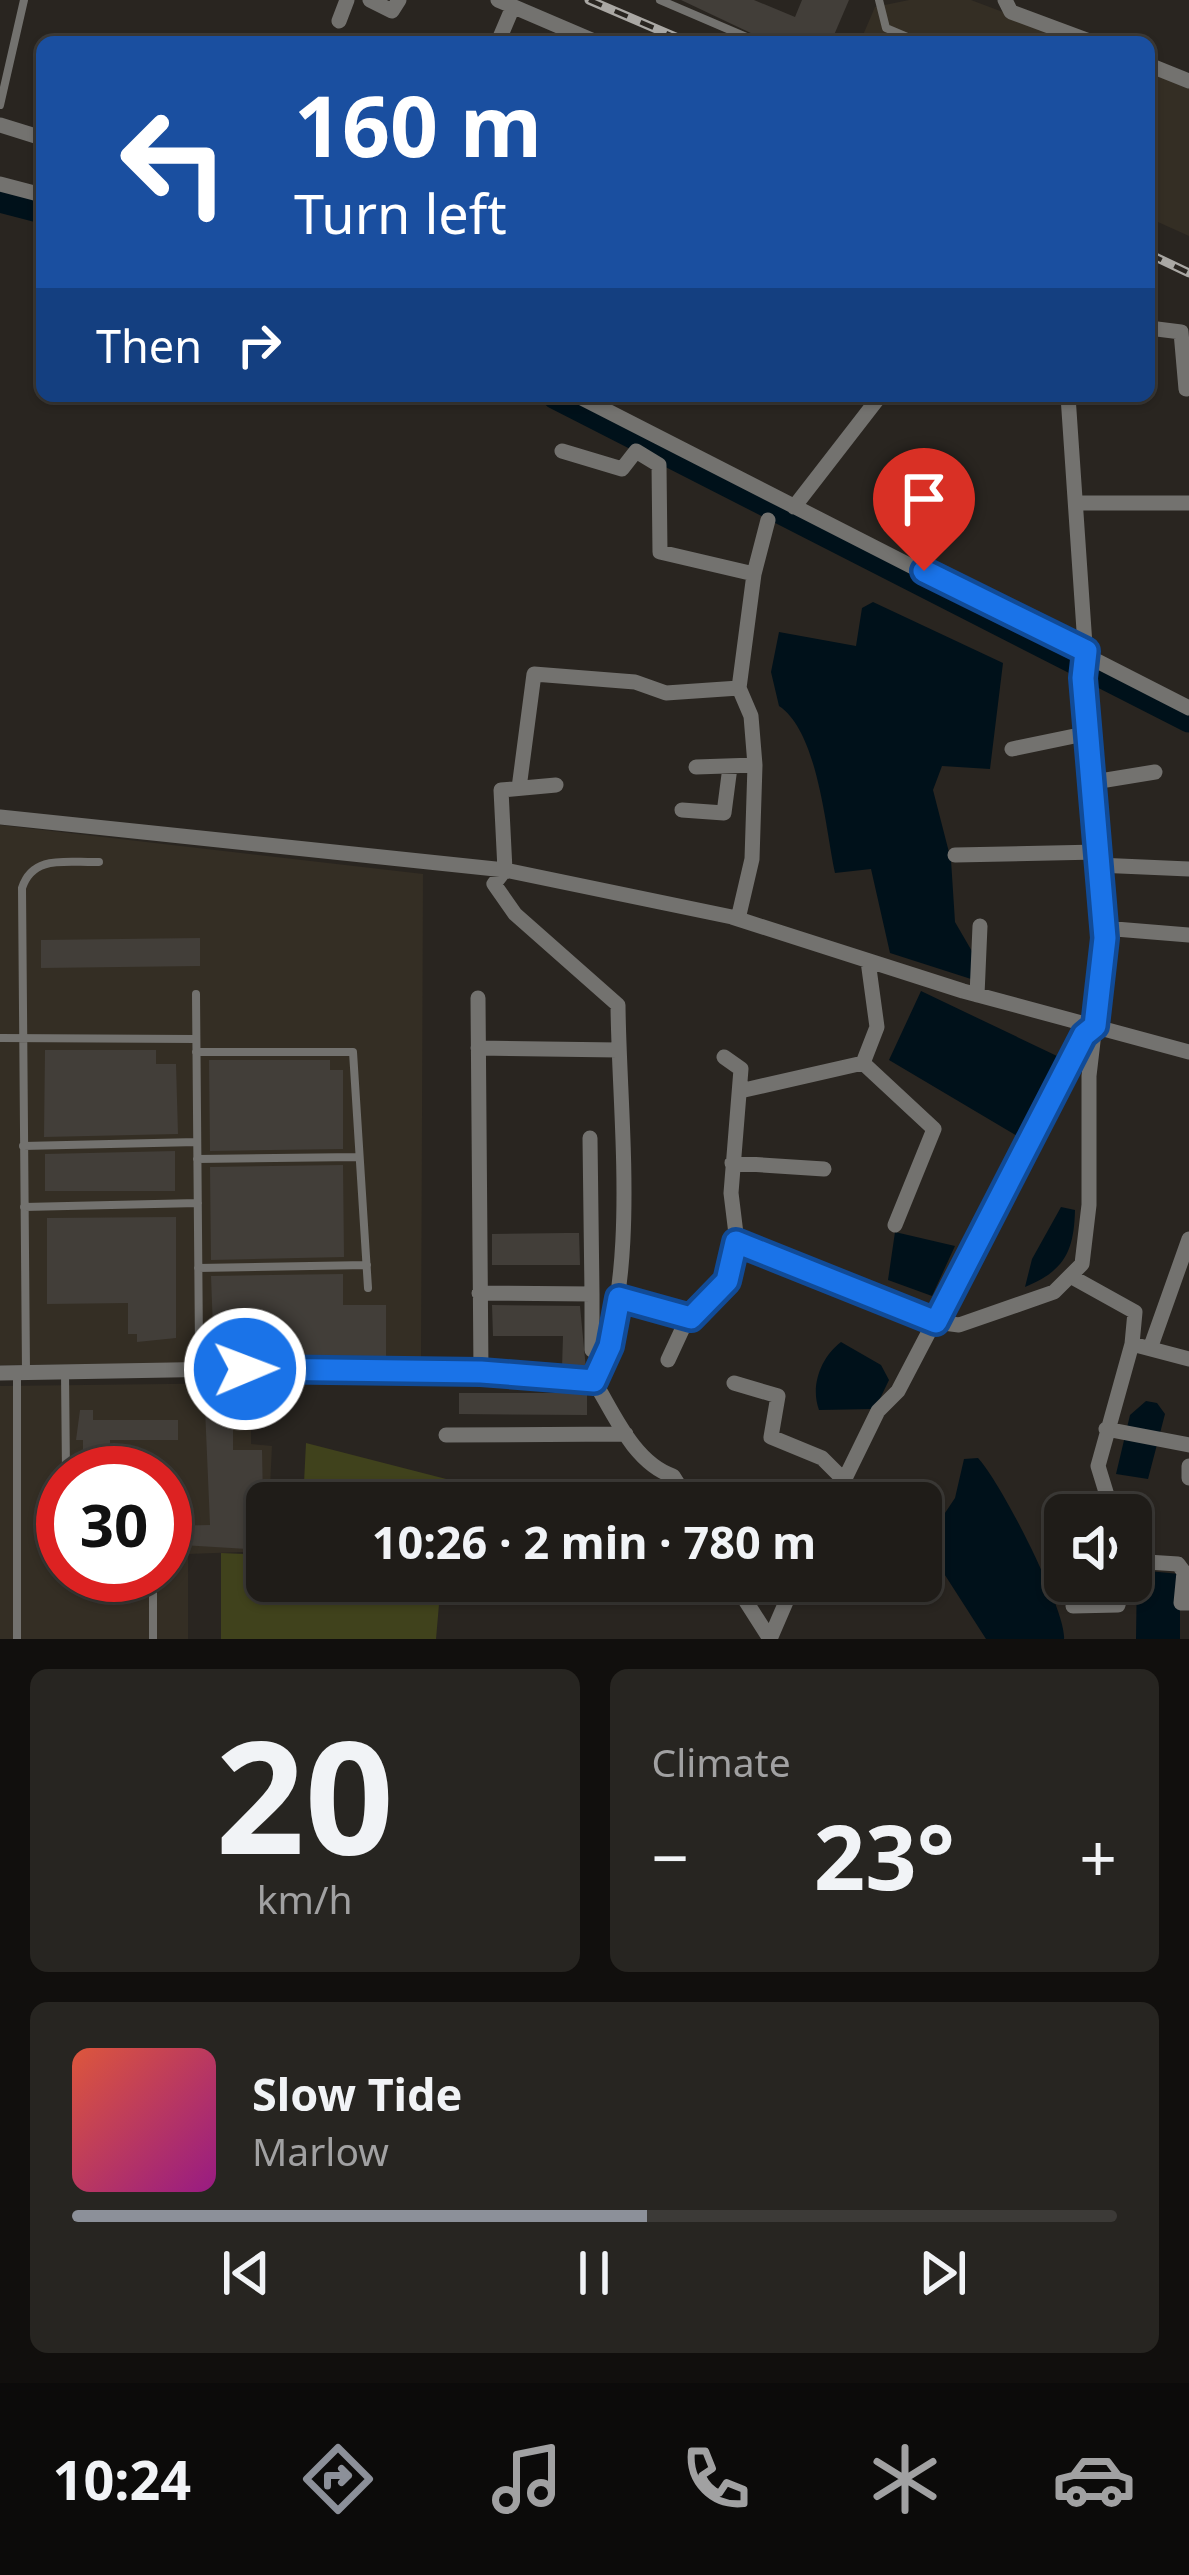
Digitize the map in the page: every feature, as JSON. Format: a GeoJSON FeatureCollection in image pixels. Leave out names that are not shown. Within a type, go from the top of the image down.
{"type":"FeatureCollection","features":[{"type":"Feature","properties":{"kind":"street"},"geometry":{"type":"LineString","coordinates":[[338,21],[347,0]]}},
{"type":"Feature","properties":{"kind":"street"},"geometry":{"type":"LineString","coordinates":[[370,0],[392,11],[399,0]]}},
{"type":"Feature","properties":{"kind":"street"},"geometry":{"type":"LineString","coordinates":[[1005,0],[1011,12],[1076,36]]}},
{"type":"Feature","properties":{"kind":"street"},"geometry":{"type":"LineString","coordinates":[[499,36],[505,4],[523,8],[574,36]]}},
{"type":"Feature","properties":{"kind":"street"},"geometry":{"type":"LineString","coordinates":[[1155,67],[1189,81]]}},
{"type":"Feature","properties":{"kind":"street"},"geometry":{"type":"LineString","coordinates":[[0,125],[36,136]]}},
{"type":"Feature","properties":{"kind":"street"},"geometry":{"type":"LineString","coordinates":[[0,184],[36,193]]}},
{"type":"Feature","properties":{"kind":"street"},"geometry":{"type":"LineString","coordinates":[[1155,329],[1181,332],[1186,389]]}},
{"type":"Feature","properties":{"kind":"street"},"geometry":{"type":"LineString","coordinates":[[590,402],[1189,708]]}},
{"type":"Feature","properties":{"kind":"street"},"geometry":{"type":"LineString","coordinates":[[794,507],[875,402]]}},
{"type":"Feature","properties":{"kind":"street"},"geometry":{"type":"LineString","coordinates":[[736,1242],[936,1322],[959,1325],[1054,1292],[1082,1264],[1089,1204],[1092,1025],[1103,928],[1069,402]]}},
{"type":"Feature","properties":{"kind":"street"},"geometry":{"type":"LineString","coordinates":[[562,451],[622,469],[635,451],[659,465],[660,552],[754,574]]}},
{"type":"Feature","properties":{"kind":"street"},"geometry":{"type":"LineString","coordinates":[[1077,503],[1189,502]]}},
{"type":"Feature","properties":{"kind":"street"},"geometry":{"type":"LineString","coordinates":[[738,919],[752,860],[755,765],[751,716],[739,688],[754,574],[768,520]]}},
{"type":"Feature","properties":{"kind":"street"},"geometry":{"type":"LineString","coordinates":[[519,788],[534,674],[635,682],[666,693],[739,688]]}},
{"type":"Feature","properties":{"kind":"street"},"geometry":{"type":"LineString","coordinates":[[1012,748],[1089,734]]}},
{"type":"Feature","properties":{"kind":"street"},"geometry":{"type":"LineString","coordinates":[[696,767],[755,765]]}},
{"type":"Feature","properties":{"kind":"street"},"geometry":{"type":"LineString","coordinates":[[682,810],[724,814],[730,767]]}},
{"type":"Feature","properties":{"kind":"street"},"geometry":{"type":"LineString","coordinates":[[1094,782],[1155,772]]}},
{"type":"Feature","properties":{"kind":"street"},"geometry":{"type":"LineString","coordinates":[[556,785],[501,790],[505,870],[494,884],[515,914],[618,1005],[623,1208],[619,1298],[610,1346],[594,1381]]}},
{"type":"Feature","properties":{"kind":"street"},"geometry":{"type":"LineString","coordinates":[[0,817],[505,870],[738,919],[977,995],[1189,1052]]}},
{"type":"Feature","properties":{"kind":"street"},"geometry":{"type":"LineString","coordinates":[[955,856],[1097,859],[1189,869]]}},
{"type":"Feature","properties":{"kind":"street"},"geometry":{"type":"LineString","coordinates":[[977,995],[980,926]]}},
{"type":"Feature","properties":{"kind":"street"},"geometry":{"type":"LineString","coordinates":[[1103,928],[1189,935]]}},
{"type":"Feature","properties":{"kind":"street"},"geometry":{"type":"LineString","coordinates":[[862,1063],[878,1028],[868,961]]}},
{"type":"Feature","properties":{"kind":"street"},"geometry":{"type":"LineString","coordinates":[[478,998],[481,1372]]}},
{"type":"Feature","properties":{"kind":"street"},"geometry":{"type":"LineString","coordinates":[[734,1383],[778,1396],[771,1437],[822,1458],[844,1480],[878,1411],[898,1390],[936,1322],[1092,1025]]}},
{"type":"Feature","properties":{"kind":"street"},"geometry":{"type":"LineString","coordinates":[[478,1048],[618,1050]]}},
{"type":"Feature","properties":{"kind":"street"},"geometry":{"type":"LineString","coordinates":[[668,1360],[687,1319],[727,1281],[736,1242],[732,1163],[740,1090],[738,1062],[724,1057]]}},
{"type":"Feature","properties":{"kind":"street"},"geometry":{"type":"LineString","coordinates":[[740,1090],[862,1063]]}},
{"type":"Feature","properties":{"kind":"street"},"geometry":{"type":"LineString","coordinates":[[862,1063],[934,1129],[896,1225]]}},
{"type":"Feature","properties":{"kind":"street"},"geometry":{"type":"LineString","coordinates":[[590,1138],[592,1350]]}},
{"type":"Feature","properties":{"kind":"street"},"geometry":{"type":"LineString","coordinates":[[732,1163],[824,1169]]}},
{"type":"Feature","properties":{"kind":"street"},"geometry":{"type":"LineString","coordinates":[[1151,1346],[1189,1239]]}},
{"type":"Feature","properties":{"kind":"street"},"geometry":{"type":"LineString","coordinates":[[1072,1277],[1135,1312],[1112,1430],[1098,1466],[1107,1494]]}},
{"type":"Feature","properties":{"kind":"street"},"geometry":{"type":"LineString","coordinates":[[479,1293],[592,1294]]}},
{"type":"Feature","properties":{"kind":"street"},"geometry":{"type":"LineString","coordinates":[[619,1298],[687,1319]]}},
{"type":"Feature","properties":{"kind":"street"},"geometry":{"type":"LineString","coordinates":[[1132,1344],[1189,1359]]}},
{"type":"Feature","properties":{"kind":"street"},"geometry":{"type":"LineString","coordinates":[[14,1373],[292,1368],[481,1372],[594,1381]]}},
{"type":"Feature","properties":{"kind":"street"},"geometry":{"type":"LineString","coordinates":[[594,1381],[626,1434],[656,1470],[673,1475],[678,1482]]}},
{"type":"Feature","properties":{"kind":"street"},"geometry":{"type":"LineString","coordinates":[[1112,1430],[1189,1445]]}},
{"type":"Feature","properties":{"kind":"street"},"geometry":{"type":"LineString","coordinates":[[446,1435],[626,1434]]}},
{"type":"Feature","properties":{"kind":"street"},"geometry":{"type":"LineString","coordinates":[[1189,1466],[1189,1478]]}},
{"type":"Feature","properties":{"kind":"street"},"geometry":{"type":"LineString","coordinates":[[1152,1562],[1178,1564],[1184,1572],[1181,1603],[1189,1604]]}},
{"type":"Feature","properties":{"kind":"street"},"geometry":{"type":"LineString","coordinates":[[747,1602],[770,1639]]}},
{"type":"Feature","properties":{"kind":"street"},"geometry":{"type":"LineString","coordinates":[[770,1639],[786,1602]]}},
{"type":"Feature","properties":{"kind":"street"},"geometry":{"type":"LineString","coordinates":[[1073,1606],[1119,1602]]}},
{"type":"Feature","properties":{"kind":"lane"},"geometry":{"type":"LineString","coordinates":[[0,106],[24,0]]}},
{"type":"Feature","properties":{"kind":"lane"},"geometry":{"type":"LineString","coordinates":[[660,0],[744,36]]}},
{"type":"Feature","properties":{"kind":"lane"},"geometry":{"type":"LineString","coordinates":[[879,0],[886,28],[905,36]]}},
{"type":"Feature","properties":{"kind":"lane"},"geometry":{"type":"LineString","coordinates":[[17,1639],[14,1373],[24,1208],[22,888],[27,874],[39,864],[98,862]]}},
{"type":"Feature","properties":{"kind":"lane"},"geometry":{"type":"LineString","coordinates":[[196,994],[199,1348]]}},
{"type":"Feature","properties":{"kind":"lane"},"geometry":{"type":"LineString","coordinates":[[0,1038],[196,1039]]}},
{"type":"Feature","properties":{"kind":"lane"},"geometry":{"type":"LineString","coordinates":[[196,1052],[353,1052],[368,1288]]}},
{"type":"Feature","properties":{"kind":"lane"},"geometry":{"type":"LineString","coordinates":[[23,1146],[197,1142]]}},
{"type":"Feature","properties":{"kind":"lane"},"geometry":{"type":"LineString","coordinates":[[197,1159],[358,1156]]}},
{"type":"Feature","properties":{"kind":"lane"},"geometry":{"type":"LineString","coordinates":[[24,1208],[198,1203]]}},
{"type":"Feature","properties":{"kind":"lane"},"geometry":{"type":"LineString","coordinates":[[198,1268],[367,1264]]}},
{"type":"Feature","properties":{"kind":"lane"},"geometry":{"type":"LineString","coordinates":[[65,1372],[66,1446]]}},
{"type":"Feature","properties":{"kind":"lane"},"geometry":{"type":"LineString","coordinates":[[0,1549],[16,1548]]}},
{"type":"Feature","properties":{"kind":"lane"},"geometry":{"type":"LineString","coordinates":[[153,1602],[153,1639]]}},
{"type":"Feature","properties":{"kind":"shaded area"},"geometry":{"type":"Polygon","coordinates":[[[909,0],[971,0],[1067,36],[863,36],[875,7],[909,0]]]}},
{"type":"Feature","properties":{"kind":"shaded area"},"geometry":{"type":"Polygon","coordinates":[[[1155,69],[1189,82],[1189,236],[1155,221],[1155,69]]]}},
{"type":"Feature","properties":{"kind":"shaded area"},"geometry":{"type":"Polygon","coordinates":[[[0,825],[423,874],[421,1362],[0,1365],[0,825]]]}},
{"type":"Feature","properties":{"kind":"shaded area"},"geometry":{"type":"Polygon","coordinates":[[[251,1383],[251,1444],[272,1446],[270,1482],[246,1482],[246,1552],[192,1554],[192,1446],[36,1446],[36,1602],[188,1602],[188,1639],[0,1639],[0,1386],[251,1383]]]}},
{"type":"Feature","properties":{"kind":"green space"},"geometry":{"type":"Polygon","coordinates":[[[306,1443],[450,1480],[450,1482],[304,1482],[306,1443]]]}},
{"type":"Feature","properties":{"kind":"green space"},"geometry":{"type":"Polygon","coordinates":[[[221,1553],[246,1554],[246,1602],[439,1602],[436,1639],[221,1639],[221,1553]]]}},
{"type":"Feature","properties":{"kind":"water"},"geometry":{"type":"Polygon","coordinates":[[[873,602],[1003,663],[990,769],[942,766],[933,790],[951,860],[955,922],[973,953],[971,979],[890,953],[871,869],[835,873],[811,758],[803,736],[779,706],[771,672],[779,632],[856,646],[862,608],[873,602]]]}},
{"type":"Feature","properties":{"kind":"water"},"geometry":{"type":"Polygon","coordinates":[[[921,991],[1057,1056],[1019,1137],[889,1060],[921,991]]]}},
{"type":"Feature","properties":{"kind":"water"},"geometry":{"type":"Polygon","coordinates":[[[1061,1207],[1075,1210],[1069,1249],[1058,1267],[1025,1287],[1032,1259],[1061,1207]]]}},
{"type":"Feature","properties":{"kind":"water"},"geometry":{"type":"Polygon","coordinates":[[[895,1232],[955,1246],[932,1296],[888,1280],[895,1232]]]}},
{"type":"Feature","properties":{"kind":"water"},"geometry":{"type":"Polygon","coordinates":[[[841,1342],[881,1365],[889,1380],[875,1409],[819,1410],[819,1373],[841,1342]]]}},
{"type":"Feature","properties":{"kind":"water"},"geometry":{"type":"Polygon","coordinates":[[[1146,1401],[1157,1403],[1165,1414],[1148,1479],[1116,1474],[1130,1415],[1146,1401]]]}},
{"type":"Feature","properties":{"kind":"water"},"geometry":{"type":"Polygon","coordinates":[[[978,1458],[1002,1493],[1044,1577],[1044,1602],[1055,1603],[1064,1639],[986,1639],[942,1570],[942,1518],[955,1498],[964,1459],[978,1458]]]}},
{"type":"Feature","properties":{"kind":"water"},"geometry":{"type":"Polygon","coordinates":[[[1152,1571],[1180,1574],[1180,1639],[1136,1639],[1137,1602],[1152,1602],[1152,1571]]]}},
{"type":"Feature","properties":{"kind":"building"},"geometry":{"type":"Polygon","coordinates":[[[681,0],[754,0],[795,17],[802,0],[849,0],[834,36],[757,36],[681,0]]]}},
{"type":"Feature","properties":{"kind":"building"},"geometry":{"type":"Polygon","coordinates":[[[200,938],[200,966],[41,968],[41,940],[200,938]]]}},
{"type":"Feature","properties":{"kind":"building"},"geometry":{"type":"Polygon","coordinates":[[[45,1050],[156,1050],[156,1064],[176,1064],[178,1134],[44,1137],[45,1050]]]}},
{"type":"Feature","properties":{"kind":"building"},"geometry":{"type":"Polygon","coordinates":[[[209,1060],[330,1060],[330,1070],[343,1070],[343,1149],[210,1151],[209,1060]]]}},
{"type":"Feature","properties":{"kind":"building"},"geometry":{"type":"Polygon","coordinates":[[[175,1151],[175,1191],[45,1191],[45,1154],[175,1151]]]}},
{"type":"Feature","properties":{"kind":"building"},"geometry":{"type":"Polygon","coordinates":[[[343,1165],[344,1257],[211,1260],[210,1167],[343,1165]]]}},
{"type":"Feature","properties":{"kind":"building"},"geometry":{"type":"Polygon","coordinates":[[[176,1217],[176,1338],[137,1342],[137,1334],[128,1334],[128,1303],[47,1304],[47,1218],[176,1217]]]}},
{"type":"Feature","properties":{"kind":"building"},"geometry":{"type":"Polygon","coordinates":[[[579,1233],[580,1265],[492,1265],[492,1234],[579,1233]]]}},
{"type":"Feature","properties":{"kind":"building"},"geometry":{"type":"Polygon","coordinates":[[[343,1274],[343,1305],[386,1305],[386,1359],[214,1357],[211,1276],[343,1274]]]}},
{"type":"Feature","properties":{"kind":"building"},"geometry":{"type":"Polygon","coordinates":[[[492,1305],[580,1306],[586,1369],[562,1368],[563,1336],[493,1336],[492,1305]]]}},
{"type":"Feature","properties":{"kind":"building"},"geometry":{"type":"Polygon","coordinates":[[[459,1393],[587,1393],[587,1415],[459,1414],[459,1393]]]}},
{"type":"Feature","properties":{"kind":"building"},"geometry":{"type":"Polygon","coordinates":[[[205,1408],[241,1408],[241,1423],[233,1423],[233,1450],[262,1450],[263,1482],[246,1482],[246,1549],[192,1546],[192,1525],[210,1525],[205,1408]]]}},
{"type":"Feature","properties":{"kind":"building"},"geometry":{"type":"Polygon","coordinates":[[[80,1410],[93,1410],[93,1420],[178,1420],[178,1440],[110,1440],[110,1446],[83,1446],[83,1440],[76,1440],[80,1410]]]}},
{"type":"Feature","properties":{"kind":"waterway"},"geometry":{"type":"LineString","coordinates":[[0,199],[36,208]]}},
{"type":"Feature","properties":{"kind":"waterway"},"geometry":{"type":"LineString","coordinates":[[568,402],[1189,719]]}},
{"type":"Feature","properties":{"kind":"railway"},"geometry":{"type":"LineString","coordinates":[[589,0],[673,36]]}},
{"type":"Feature","properties":{"kind":"railway"},"geometry":{"type":"LineString","coordinates":[[1155,257],[1189,273]]}},
{"type":"Feature","properties":{"kind":"route"},"geometry":{"type":"LineString","coordinates":[[245,1369],[481,1372],[594,1381],[610,1346],[619,1298],[691,1318],[727,1281],[736,1242],[936,1322],[1084,1035],[1090,1024],[1095,1026],[1105,938],[1097,865],[1100,831],[1083,678],[1086,651],[924,571]]}}]}
